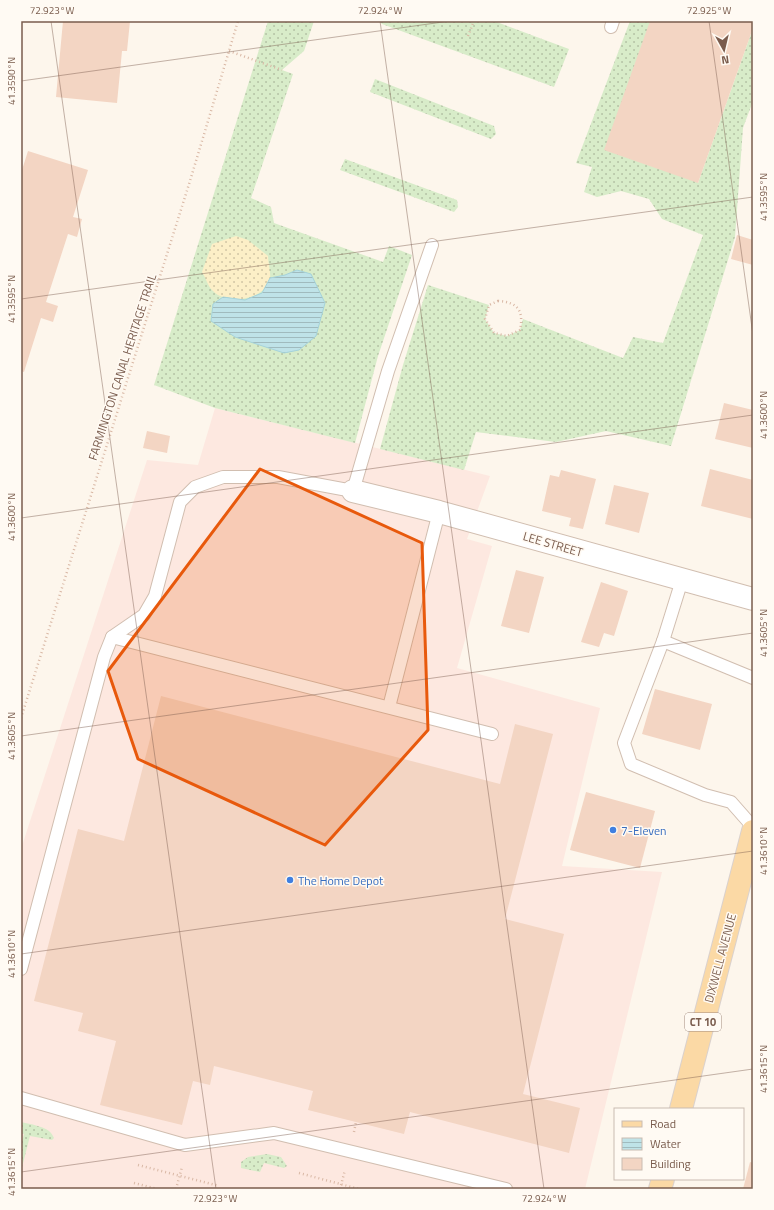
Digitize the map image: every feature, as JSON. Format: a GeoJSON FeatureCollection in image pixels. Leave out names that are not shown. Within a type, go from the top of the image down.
{"type":"FeatureCollection","features":[{"type":"Feature","properties":{"kind":"main road","name":"DIXWELL AVENUE"},"geometry":{"type":"LineString","coordinates":[[680,1108],[753,831]]}},
{"type":"Feature","properties":{"kind":"street","name":"LEE STREET"},"geometry":{"type":"LineString","coordinates":[[353,491],[439,512],[753,599]]}},
{"type":"Feature","properties":{"kind":"lane"},"geometry":{"type":"LineString","coordinates":[[21,969],[104,657],[112,637],[144,615],[155,596],[180,502],[195,487],[223,477],[278,478],[353,491],[388,371],[432,245]]}},
{"type":"Feature","properties":{"kind":"lane"},"geometry":{"type":"LineString","coordinates":[[389,708],[439,512]]}},
{"type":"Feature","properties":{"kind":"lane"},"geometry":{"type":"LineString","coordinates":[[682,580],[663,641],[624,743],[631,764],[705,795],[730,802],[753,827]]}},
{"type":"Feature","properties":{"kind":"lane"},"geometry":{"type":"LineString","coordinates":[[112,637],[492,734]]}},
{"type":"Feature","properties":{"kind":"lane"},"geometry":{"type":"LineString","coordinates":[[663,641],[753,678]]}},
{"type":"Feature","properties":{"kind":"lane"},"geometry":{"type":"LineString","coordinates":[[21,1098],[185,1145],[274,1133],[506,1189]]}},
{"type":"Feature","properties":{"kind":"path","name":"FARMINGTON CANAL HERITAGE TRAIL"},"geometry":{"type":"LineString","coordinates":[[21,718],[190,181],[238,21]]}},
{"type":"Feature","properties":{"kind":"path"},"geometry":{"type":"LineString","coordinates":[[468,36],[474,21]]}},
{"type":"Feature","properties":{"kind":"path"},"geometry":{"type":"LineString","coordinates":[[229,51],[282,70]]}},
{"type":"Feature","properties":{"kind":"path"},"geometry":{"type":"LineString","coordinates":[[498,301],[510,301],[518,308],[523,319],[520,330],[507,336],[494,333],[485,319],[489,305],[498,301]]}},
{"type":"Feature","properties":{"kind":"path"},"geometry":{"type":"LineString","coordinates":[[138,1165],[219,1186]]}},
{"type":"Feature","properties":{"kind":"path"},"geometry":{"type":"LineString","coordinates":[[176,1189],[182,1167]]}},
{"type":"Feature","properties":{"kind":"path"},"geometry":{"type":"LineString","coordinates":[[298,1173],[359,1189]]}},
{"type":"Feature","properties":{"kind":"path"},"geometry":{"type":"LineString","coordinates":[[134,1183],[157,1189]]}},
{"type":"Feature","properties":{"kind":"highlighted area"},"geometry":{"type":"Polygon","coordinates":[[[260,469],[422,543],[428,730],[325,845],[138,759],[108,671],[260,469]]]}},
{"type":"Feature","properties":{"kind":"shaded area"},"geometry":{"type":"Polygon","coordinates":[[[215,408],[490,476],[467,539],[492,546],[457,668],[600,708],[562,866],[662,872],[585,1189],[21,1189],[21,849],[147,460],[198,465],[215,408]]]}},
{"type":"Feature","properties":{"kind":"green space"},"geometry":{"type":"Polygon","coordinates":[[[268,21],[314,21],[304,51],[282,70],[293,74],[251,198],[271,207],[274,223],[383,262],[389,246],[412,255],[378,356],[355,443],[215,408],[154,385],[268,21]]]}},
{"type":"Feature","properties":{"kind":"green space"},"geometry":{"type":"Polygon","coordinates":[[[379,21],[494,21],[569,49],[554,87],[382,24],[379,21]]]}},
{"type":"Feature","properties":{"kind":"green space"},"geometry":{"type":"Polygon","coordinates":[[[630,21],[650,21],[698,183],[753,28],[753,101],[743,128],[735,237],[671,446],[606,431],[556,442],[476,432],[464,470],[380,449],[403,365],[428,285],[489,305],[485,319],[494,333],[507,336],[520,330],[523,319],[623,358],[633,337],[663,343],[703,235],[662,219],[649,199],[621,191],[597,197],[584,192],[592,167],[576,163],[630,21]]]}},
{"type":"Feature","properties":{"kind":"green space"},"geometry":{"type":"Polygon","coordinates":[[[375,79],[494,126],[496,134],[491,139],[370,92],[375,79]]]}},
{"type":"Feature","properties":{"kind":"green space"},"geometry":{"type":"Polygon","coordinates":[[[345,159],[457,200],[458,207],[454,212],[340,170],[345,159]]]}},
{"type":"Feature","properties":{"kind":"green space"},"geometry":{"type":"Polygon","coordinates":[[[21,1122],[45,1128],[54,1138],[52,1140],[30,1136],[21,1171],[21,1145],[24,1134],[21,1133],[21,1122]]]}},
{"type":"Feature","properties":{"kind":"green space"},"geometry":{"type":"Polygon","coordinates":[[[267,1154],[281,1157],[287,1166],[284,1168],[264,1163],[260,1172],[241,1168],[241,1162],[248,1157],[267,1154]]]}},
{"type":"Feature","properties":{"kind":"sand"},"geometry":{"type":"Polygon","coordinates":[[[236,236],[248,240],[268,256],[270,278],[267,285],[254,296],[236,299],[219,296],[210,287],[202,272],[212,244],[236,236]]]}},
{"type":"Feature","properties":{"kind":"water"},"geometry":{"type":"Polygon","coordinates":[[[297,270],[311,274],[325,303],[316,336],[299,350],[284,353],[235,337],[211,321],[213,304],[223,297],[245,300],[262,293],[270,278],[285,275],[297,270]]]}},
{"type":"Feature","properties":{"kind":"building"},"geometry":{"type":"Polygon","coordinates":[[[63,21],[130,21],[127,51],[122,51],[117,103],[56,97],[63,21]]]}},
{"type":"Feature","properties":{"kind":"building"},"geometry":{"type":"Polygon","coordinates":[[[650,21],[753,21],[753,28],[698,183],[604,150],[650,21]]]}},
{"type":"Feature","properties":{"kind":"building"},"geometry":{"type":"Polygon","coordinates":[[[28,151],[88,170],[73,217],[82,219],[77,237],[68,234],[46,302],[58,306],[53,322],[41,318],[24,372],[21,371],[21,173],[28,151]]]}},
{"type":"Feature","properties":{"kind":"building"},"geometry":{"type":"Polygon","coordinates":[[[737,235],[753,240],[753,265],[731,259],[737,235]]]}},
{"type":"Feature","properties":{"kind":"building"},"geometry":{"type":"Polygon","coordinates":[[[724,403],[753,410],[753,448],[715,439],[724,403]]]}},
{"type":"Feature","properties":{"kind":"building"},"geometry":{"type":"Polygon","coordinates":[[[147,431],[170,436],[167,453],[143,448],[147,431]]]}},
{"type":"Feature","properties":{"kind":"building"},"geometry":{"type":"Polygon","coordinates":[[[710,469],[753,480],[753,519],[701,506],[710,469]]]}},
{"type":"Feature","properties":{"kind":"building"},"geometry":{"type":"Polygon","coordinates":[[[561,470],[596,479],[583,529],[569,526],[571,518],[542,511],[550,475],[559,477],[561,470]]]}},
{"type":"Feature","properties":{"kind":"building"},"geometry":{"type":"Polygon","coordinates":[[[614,485],[649,493],[639,533],[605,524],[614,485]]]}},
{"type":"Feature","properties":{"kind":"building"},"geometry":{"type":"Polygon","coordinates":[[[516,570],[544,577],[529,633],[501,626],[516,570]]]}},
{"type":"Feature","properties":{"kind":"building"},"geometry":{"type":"Polygon","coordinates":[[[601,582],[628,591],[614,636],[604,633],[599,647],[581,642],[601,582]]]}},
{"type":"Feature","properties":{"kind":"building"},"geometry":{"type":"Polygon","coordinates":[[[655,689],[712,704],[700,750],[642,734],[655,689]]]}},
{"type":"Feature","properties":{"kind":"building","name":"The Home Depot"},"geometry":{"type":"Polygon","coordinates":[[[161,696],[500,784],[515,724],[553,734],[505,919],[564,934],[523,1094],[580,1108],[569,1153],[410,1112],[404,1134],[308,1110],[313,1091],[214,1066],[210,1085],[193,1081],[182,1125],[100,1105],[116,1041],[78,1031],[83,1013],[34,1001],[78,829],[124,841],[161,696]]]}},
{"type":"Feature","properties":{"kind":"building","name":"7-Eleven"},"geometry":{"type":"Polygon","coordinates":[[[586,792],[655,811],[640,868],[570,850],[586,792]]]}},
{"type":"Feature","properties":{"kind":"building"},"geometry":{"type":"Polygon","coordinates":[[[750,1162],[753,1163],[753,1189],[743,1189],[750,1162]]]}},
{"type":"Feature","properties":{"kind":"place","name":"7-Eleven"},"geometry":{"type":"Point","coordinates":[613,830]}},
{"type":"Feature","properties":{"kind":"place","name":"The Home Depot"},"geometry":{"type":"Point","coordinates":[290,880]}}]}
